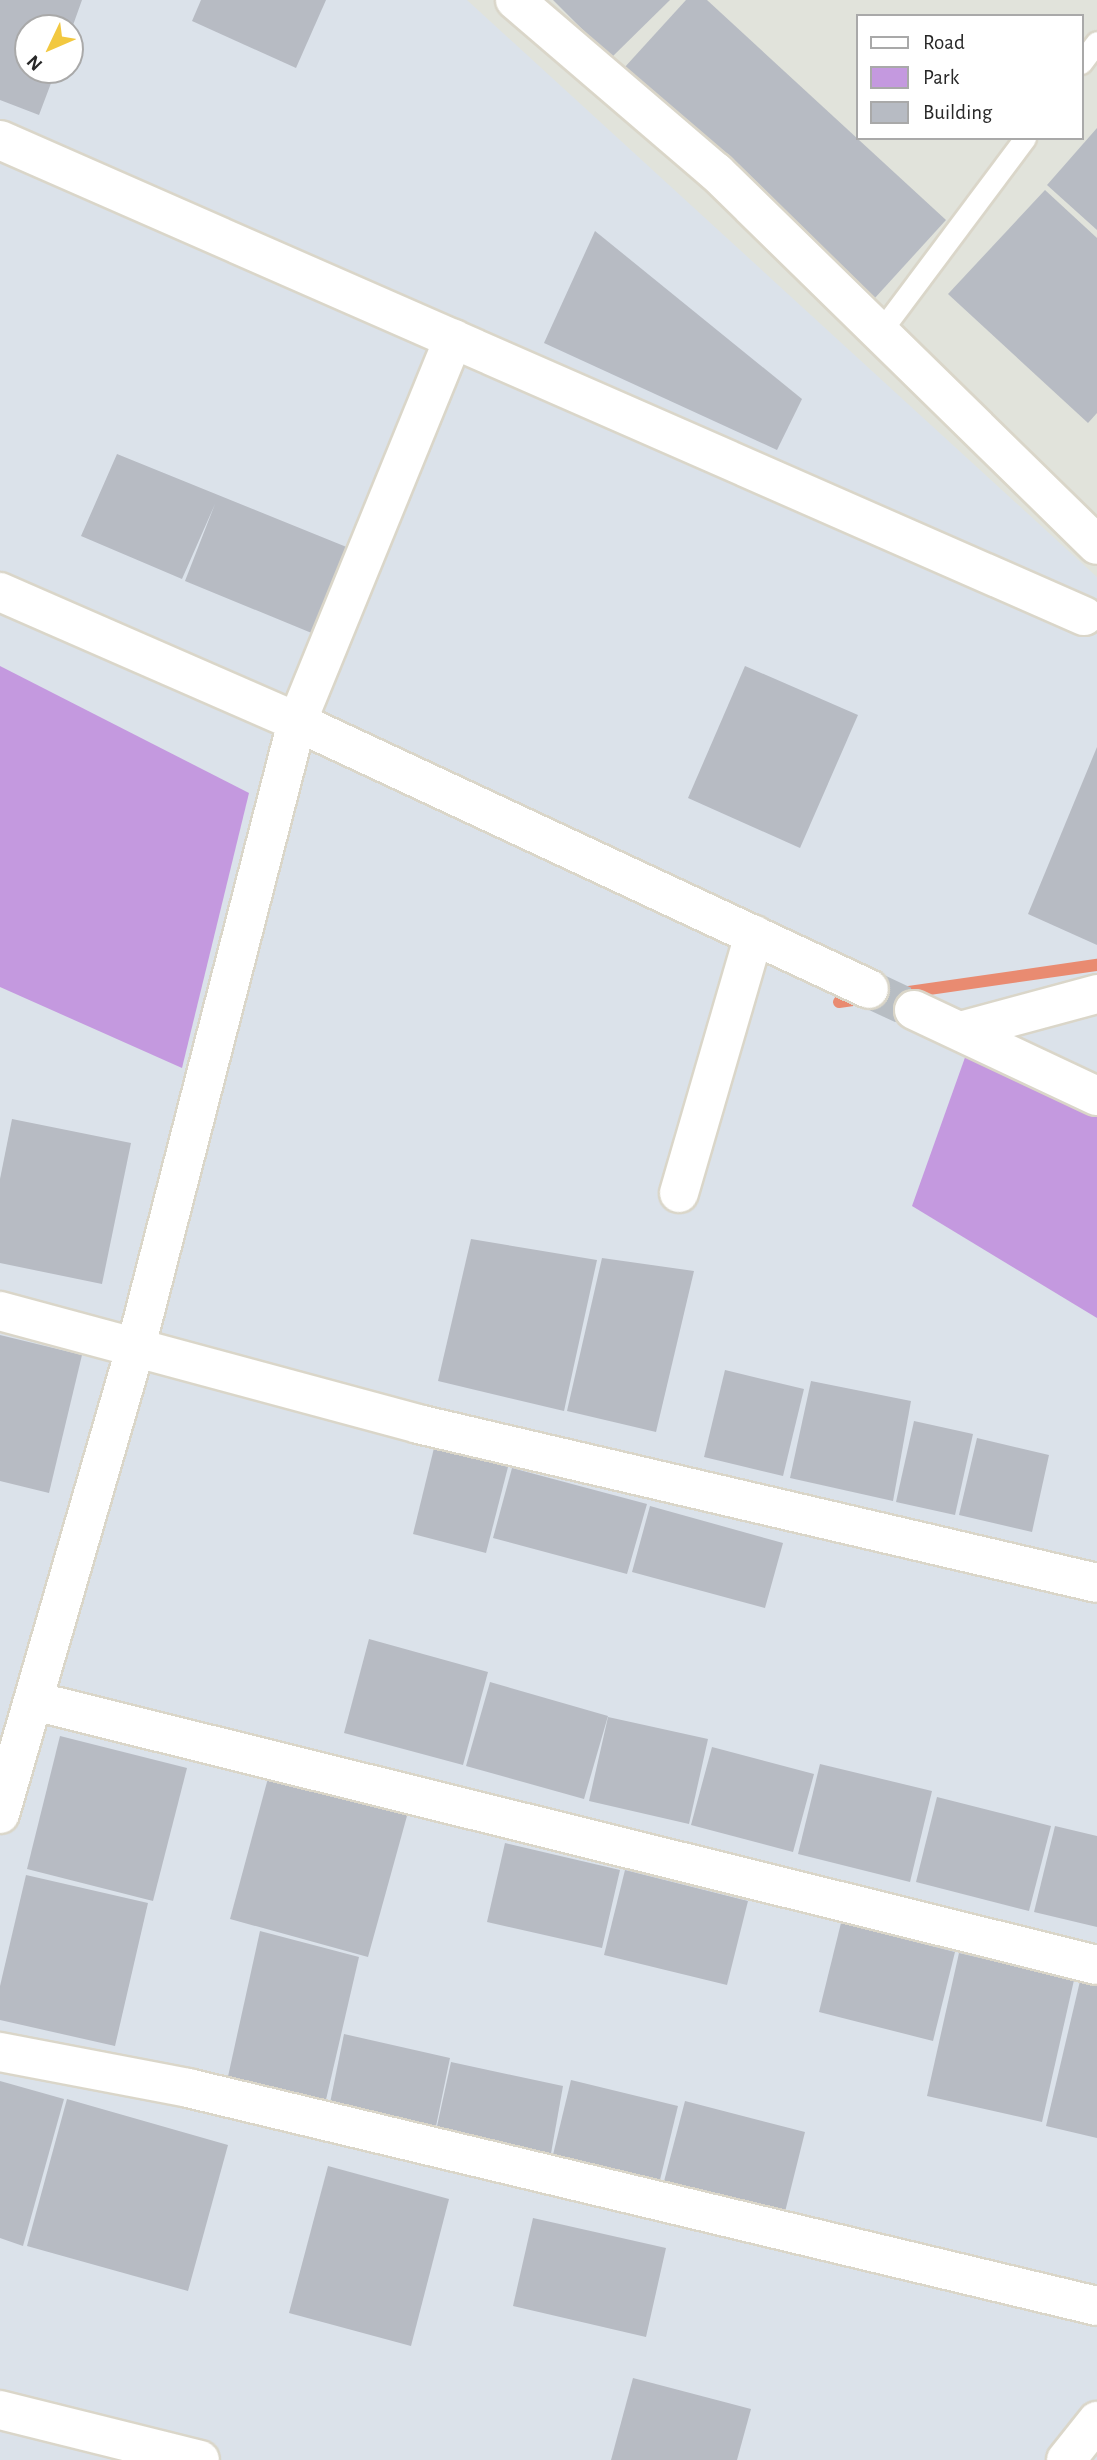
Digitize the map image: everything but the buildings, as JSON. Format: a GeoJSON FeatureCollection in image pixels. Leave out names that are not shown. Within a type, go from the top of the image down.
{"type":"FeatureCollection","features":[{"type":"Feature","properties":{"kind":"street"},"geometry":{"type":"LineString","coordinates":[[515,0],[716,172],[883,328],[1097,544]]}},
{"type":"Feature","properties":{"kind":"street"},"geometry":{"type":"LineString","coordinates":[[0,140],[1084,616]]}},
{"type":"Feature","properties":{"kind":"street"},"geometry":{"type":"LineString","coordinates":[[0,1814],[135,1350],[297,722],[453,339]]}},
{"type":"Feature","properties":{"kind":"street"},"geometry":{"type":"LineString","coordinates":[[0,592],[297,722],[869,989]]}},
{"type":"Feature","properties":{"kind":"street"},"geometry":{"type":"LineString","coordinates":[[679,1193],[754,935]]}},
{"type":"Feature","properties":{"kind":"street"},"geometry":{"type":"LineString","coordinates":[[960,1031],[1097,994]]}},
{"type":"Feature","properties":{"kind":"street"},"geometry":{"type":"LineString","coordinates":[[914,1010],[1097,1096]]}},
{"type":"Feature","properties":{"kind":"street"},"geometry":{"type":"LineString","coordinates":[[0,1311],[135,1350],[1097,1583]]}},
{"type":"Feature","properties":{"kind":"street"},"geometry":{"type":"LineString","coordinates":[[34,1701],[1097,1965]]}},
{"type":"Feature","properties":{"kind":"street"},"geometry":{"type":"LineString","coordinates":[[0,2052],[201,2091],[1097,2306]]}},
{"type":"Feature","properties":{"kind":"street"},"geometry":{"type":"LineString","coordinates":[[0,2410],[200,2460]]}},
{"type":"Feature","properties":{"kind":"street"},"geometry":{"type":"LineString","coordinates":[[1066,2460],[1097,2421]]}},
{"type":"Feature","properties":{"kind":"lane"},"geometry":{"type":"LineString","coordinates":[[1083,60],[1097,42]]}},
{"type":"Feature","properties":{"kind":"lane"},"geometry":{"type":"LineString","coordinates":[[883,328],[1024,140]]}},
{"type":"Feature","properties":{"kind":"shaded area"},"geometry":{"type":"Polygon","coordinates":[[[467,0],[1097,0],[1097,577],[467,0]]]}},
{"type":"Feature","properties":{"kind":"green space"},"geometry":{"type":"Polygon","coordinates":[[[0,666],[249,793],[182,1068],[0,987],[0,666]]]}},
{"type":"Feature","properties":{"kind":"green space"},"geometry":{"type":"Polygon","coordinates":[[[978,1021],[1097,1086],[1097,1318],[912,1206],[978,1021]]]}},
{"type":"Feature","properties":{"kind":"waterway"},"geometry":{"type":"LineString","coordinates":[[839,1002],[1097,965]]}},
{"type":"Feature","properties":{"kind":"tunnel"},"geometry":{"type":"LineString","coordinates":[[869,989],[914,1010]]}}]}
